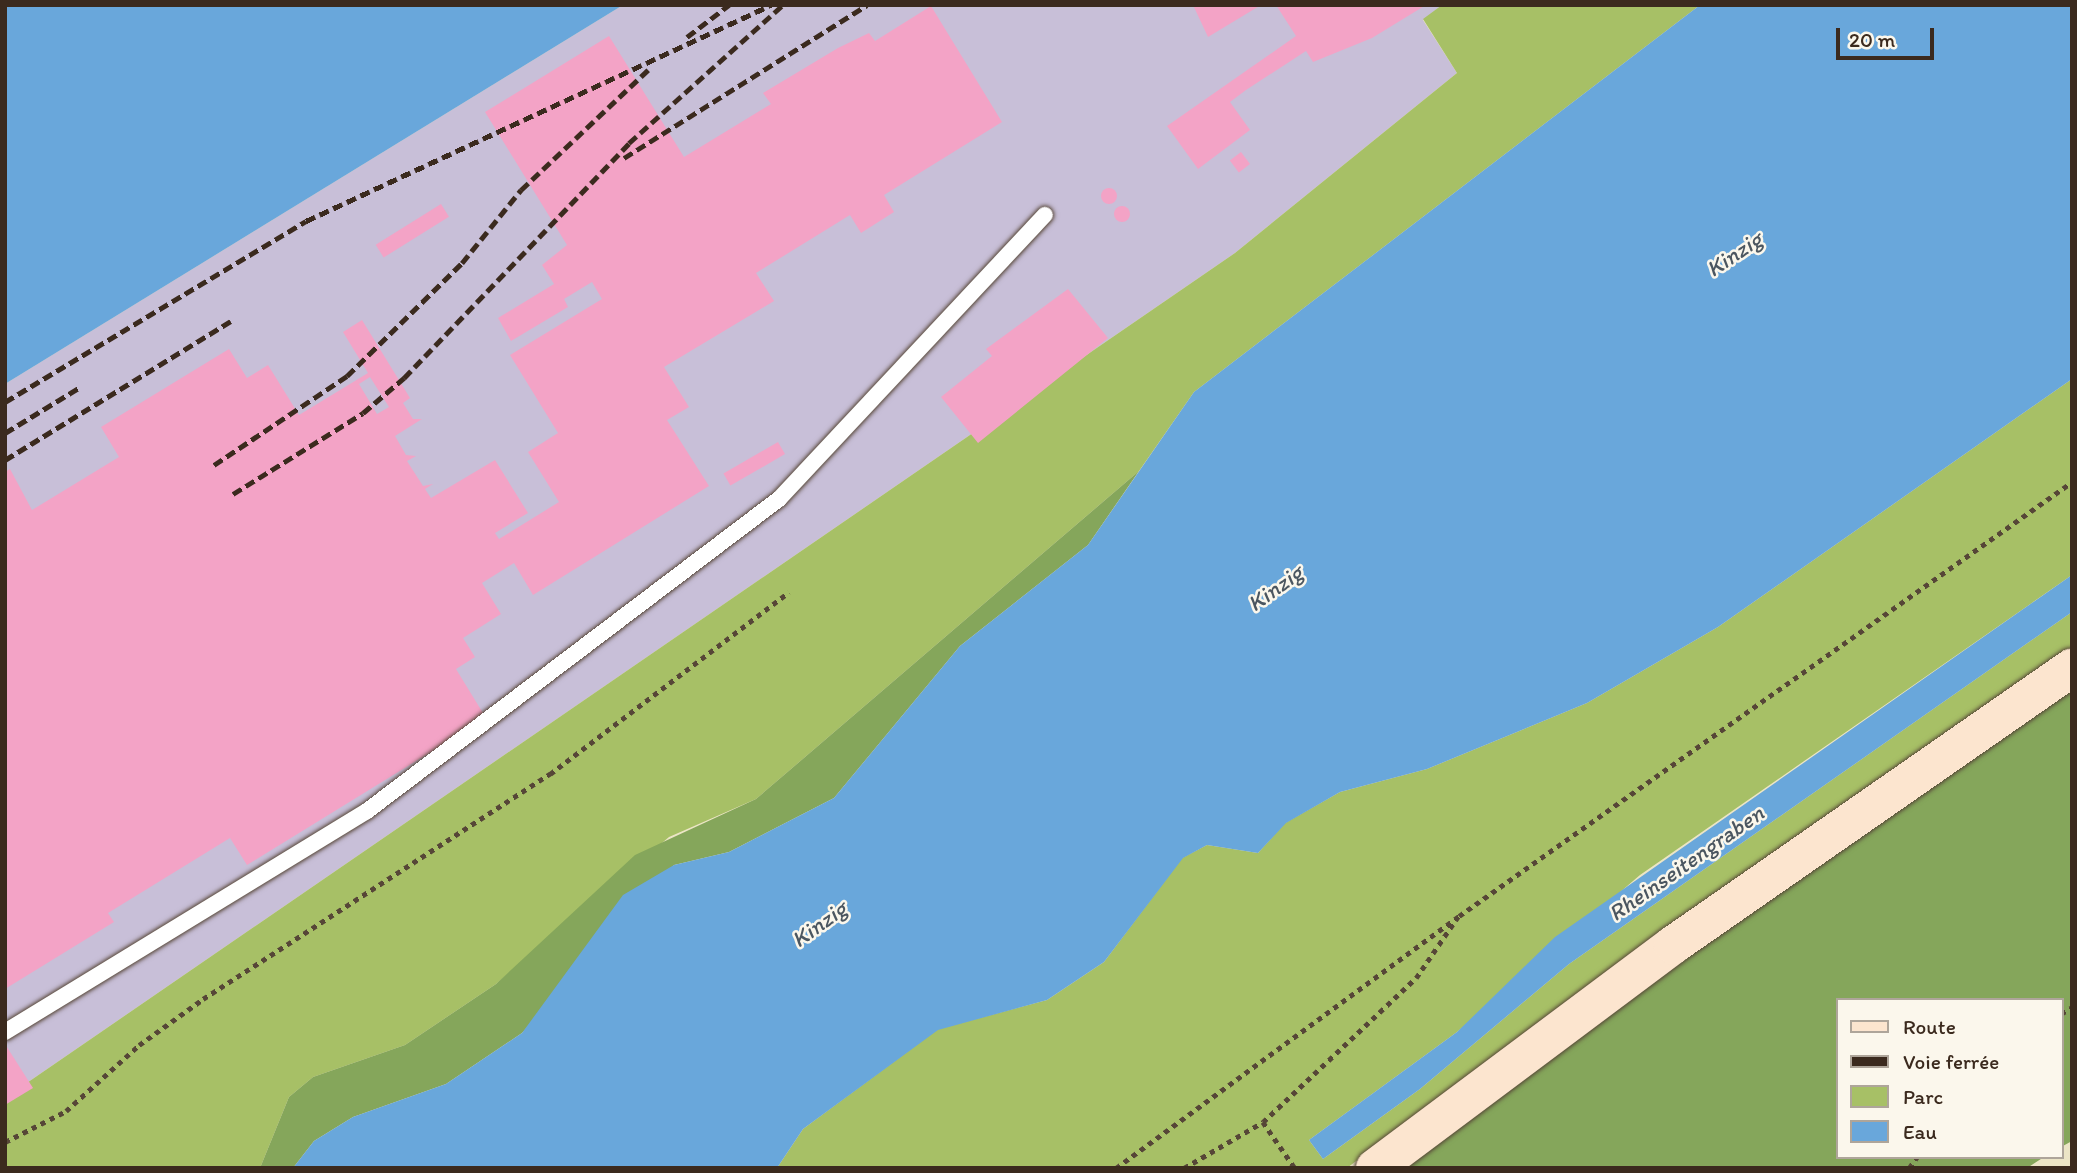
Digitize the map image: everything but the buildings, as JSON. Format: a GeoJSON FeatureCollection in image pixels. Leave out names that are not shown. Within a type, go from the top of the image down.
{"type":"FeatureCollection","features":[{"type":"Feature","properties":{"kind":"street"},"geometry":{"type":"LineString","coordinates":[[1375,1168],[1673,945],[2072,668]]}},
{"type":"Feature","properties":{"kind":"lane"},"geometry":{"type":"LineString","coordinates":[[5,1032],[367,811],[779,499],[1045,215]]}},
{"type":"Feature","properties":{"kind":"path"},"geometry":{"type":"LineString","coordinates":[[1116,1168],[1459,916],[2072,482]]}},
{"type":"Feature","properties":{"kind":"path"},"geometry":{"type":"LineString","coordinates":[[5,1142],[65,1111],[192,1007],[550,774],[789,592]]}},
{"type":"Feature","properties":{"kind":"path"},"geometry":{"type":"LineString","coordinates":[[1184,1168],[1263,1122],[1416,978],[1459,916]]}},
{"type":"Feature","properties":{"kind":"path"},"geometry":{"type":"LineString","coordinates":[[1263,1122],[1295,1168]]}},
{"type":"Feature","properties":{"kind":"shaded area"},"geometry":{"type":"Polygon","coordinates":[[[623,5],[1442,5],[1423,20],[1457,73],[1235,253],[5,1098],[5,384],[623,5]]]}},
{"type":"Feature","properties":{"kind":"green space"},"geometry":{"type":"Polygon","coordinates":[[[1442,5],[1700,5],[1194,392],[1139,471],[756,799],[669,837],[496,984],[405,1045],[313,1077],[289,1097],[260,1168],[5,1168],[5,1098],[1235,253],[1457,73],[1423,19],[1442,5]]]}},
{"type":"Feature","properties":{"kind":"green space"},"geometry":{"type":"Polygon","coordinates":[[[2072,379],[2072,575],[1640,875],[1457,1032],[1309,1140],[1323,1159],[1420,1089],[1569,964],[2072,612],[2072,650],[1549,1014],[1347,1168],[777,1168],[803,1129],[938,1029],[1047,1000],[1104,962],[1182,858],[1207,845],[1258,853],[1285,823],[1340,792],[1427,769],[1587,703],[1718,627],[2072,379]]]}},
{"type":"Feature","properties":{"kind":"green space"},"geometry":{"type":"Polygon","coordinates":[[[1139,471],[1088,545],[960,646],[834,798],[729,852],[674,865],[522,1033],[446,1084],[353,1117],[314,1141],[293,1168],[260,1168],[289,1097],[313,1077],[405,1045],[496,984],[635,855],[756,799],[1139,471]]]}},
{"type":"Feature","properties":{"kind":"green space"},"geometry":{"type":"Polygon","coordinates":[[[2072,687],[2072,1141],[2063,1146],[2063,998],[1836,998],[1836,1159],[2041,1159],[2027,1168],[1404,1168],[1761,901],[2072,687]]]}},
{"type":"Feature","properties":{"kind":"water"},"geometry":{"type":"Polygon","coordinates":[[[5,5],[623,5],[5,384],[5,5]]]}},
{"type":"Feature","properties":{"kind":"water","name":"Kinzig"},"geometry":{"type":"Polygon","coordinates":[[[1700,5],[2072,5],[2072,379],[1718,627],[1587,703],[1427,769],[1340,792],[1286,823],[1258,853],[1207,845],[1183,858],[1104,962],[1047,1000],[938,1030],[803,1129],[777,1168],[293,1168],[314,1141],[353,1117],[446,1084],[522,1033],[623,895],[674,865],[729,852],[834,798],[960,646],[1088,545],[1194,392],[1700,5]]]}},
{"type":"Feature","properties":{"kind":"water","name":"Rheinseitengraben"},"geometry":{"type":"Polygon","coordinates":[[[2072,575],[2072,612],[1569,964],[1420,1089],[1323,1159],[1309,1140],[1457,1032],[1555,937],[2072,575]]]}},
{"type":"Feature","properties":{"kind":"railway"},"geometry":{"type":"LineString","coordinates":[[687,37],[729,5]]}},
{"type":"Feature","properties":{"kind":"railway"},"geometry":{"type":"LineString","coordinates":[[5,402],[306,221],[771,5]]}},
{"type":"Feature","properties":{"kind":"railway"},"geometry":{"type":"LineString","coordinates":[[233,494],[363,413],[404,378],[629,143],[783,5]]}},
{"type":"Feature","properties":{"kind":"railway"},"geometry":{"type":"LineString","coordinates":[[624,158],[867,5]]}},
{"type":"Feature","properties":{"kind":"railway"},"geometry":{"type":"LineString","coordinates":[[214,465],[347,376],[462,263],[521,190],[652,66]]}},
{"type":"Feature","properties":{"kind":"railway"},"geometry":{"type":"LineString","coordinates":[[5,460],[231,321]]}},
{"type":"Feature","properties":{"kind":"railway"},"geometry":{"type":"LineString","coordinates":[[5,433],[80,387]]}}]}
